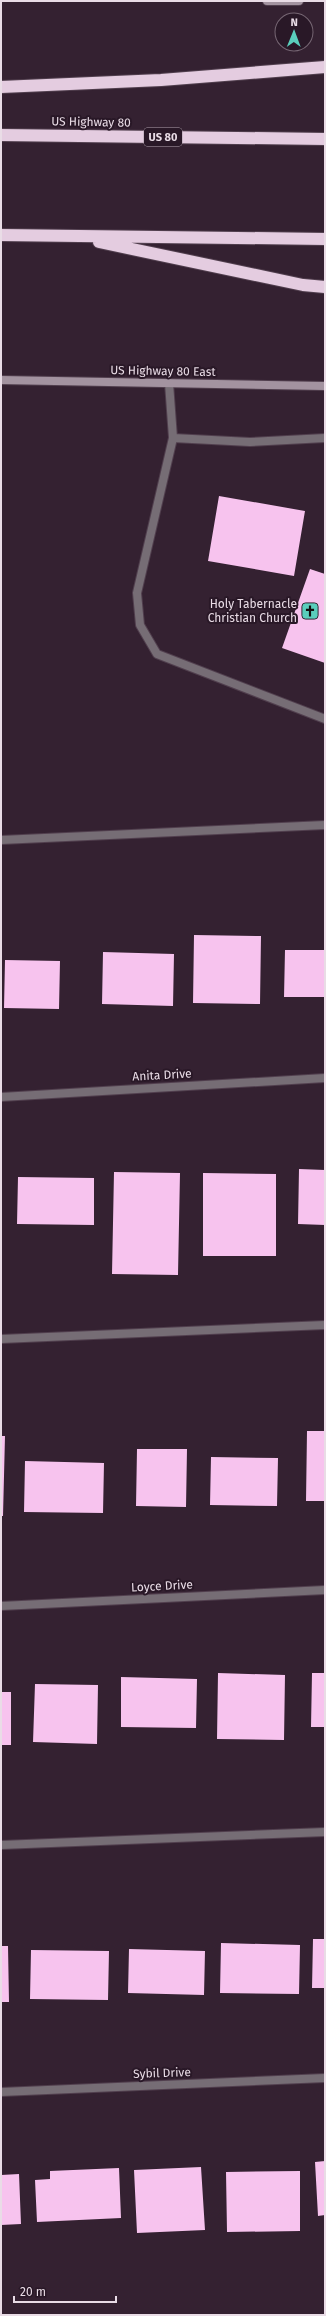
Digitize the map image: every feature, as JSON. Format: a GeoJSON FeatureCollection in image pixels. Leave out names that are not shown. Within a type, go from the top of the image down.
{"type":"FeatureCollection","features":[{"type":"Feature","properties":{"kind":"highway"},"geometry":{"type":"LineString","coordinates":[[1,87],[161,80],[325,67]]}},
{"type":"Feature","properties":{"kind":"highway","name":"US Highway 80"},"geometry":{"type":"LineString","coordinates":[[1,135],[325,139]]}},
{"type":"Feature","properties":{"kind":"highway"},"geometry":{"type":"LineString","coordinates":[[1,235],[325,239]]}},
{"type":"Feature","properties":{"kind":"highway"},"geometry":{"type":"LineString","coordinates":[[72,236],[304,286],[325,287]]}},
{"type":"Feature","properties":{"kind":"main road"},"geometry":{"type":"LineString","coordinates":[[267,1],[299,1]]}},
{"type":"Feature","properties":{"kind":"main road","name":"US Highway 80 East"},"geometry":{"type":"LineString","coordinates":[[1,380],[325,386]]}},
{"type":"Feature","properties":{"kind":"street"},"geometry":{"type":"LineString","coordinates":[[169,383],[173,438],[137,593],[140,625],[157,654],[325,719]]}},
{"type":"Feature","properties":{"kind":"street"},"geometry":{"type":"LineString","coordinates":[[173,438],[250,442],[325,438]]}},
{"type":"Feature","properties":{"kind":"street"},"geometry":{"type":"LineString","coordinates":[[1,840],[325,825]]}},
{"type":"Feature","properties":{"kind":"street","name":"Anita Drive"},"geometry":{"type":"LineString","coordinates":[[1,1096],[325,1078]]}},
{"type":"Feature","properties":{"kind":"street"},"geometry":{"type":"LineString","coordinates":[[1,1339],[325,1325]]}},
{"type":"Feature","properties":{"kind":"street","name":"Loyce Drive"},"geometry":{"type":"LineString","coordinates":[[1,1606],[325,1590]]}},
{"type":"Feature","properties":{"kind":"street"},"geometry":{"type":"LineString","coordinates":[[1,1845],[325,1832]]}},
{"type":"Feature","properties":{"kind":"street","name":"Sybil Drive"},"geometry":{"type":"LineString","coordinates":[[1,2092],[325,2078]]}},
{"type":"Feature","properties":{"kind":"building"},"geometry":{"type":"Polygon","coordinates":[[[219,496],[305,511],[294,576],[208,561],[219,496]]]}},
{"type":"Feature","properties":{"kind":"building","name":"Holy Tabernacle Christian Church"},"geometry":{"type":"Polygon","coordinates":[[[310,569],[325,574],[325,663],[282,648],[310,569]]]}},
{"type":"Feature","properties":{"kind":"building"},"geometry":{"type":"Polygon","coordinates":[[[194,935],[261,936],[260,1004],[193,1003],[194,935]]]}},
{"type":"Feature","properties":{"kind":"building"},"geometry":{"type":"Polygon","coordinates":[[[285,950],[325,950],[325,997],[284,997],[285,950]]]}},
{"type":"Feature","properties":{"kind":"building"},"geometry":{"type":"Polygon","coordinates":[[[103,952],[174,954],[173,1006],[102,1004],[103,952]]]}},
{"type":"Feature","properties":{"kind":"building"},"geometry":{"type":"Polygon","coordinates":[[[5,960],[60,961],[59,1009],[4,1008],[5,960]]]}},
{"type":"Feature","properties":{"kind":"building"},"geometry":{"type":"Polygon","coordinates":[[[299,1169],[325,1170],[325,1225],[298,1224],[299,1169]]]}},
{"type":"Feature","properties":{"kind":"building"},"geometry":{"type":"Polygon","coordinates":[[[114,1172],[180,1173],[178,1275],[112,1274],[114,1172]]]}},
{"type":"Feature","properties":{"kind":"building"},"geometry":{"type":"Polygon","coordinates":[[[203,1173],[276,1174],[276,1256],[203,1256],[203,1173]]]}},
{"type":"Feature","properties":{"kind":"building"},"geometry":{"type":"Polygon","coordinates":[[[18,1177],[94,1178],[94,1225],[17,1224],[18,1177]]]}},
{"type":"Feature","properties":{"kind":"building"},"geometry":{"type":"Polygon","coordinates":[[[307,1431],[325,1431],[325,1501],[306,1501],[307,1431]]]}},
{"type":"Feature","properties":{"kind":"building"},"geometry":{"type":"Polygon","coordinates":[[[1,1436],[5,1436],[3,1516],[1,1516],[1,1436]]]}},
{"type":"Feature","properties":{"kind":"building"},"geometry":{"type":"Polygon","coordinates":[[[137,1449],[187,1449],[186,1507],[136,1506],[137,1449]]]}},
{"type":"Feature","properties":{"kind":"building"},"geometry":{"type":"Polygon","coordinates":[[[211,1457],[278,1458],[277,1506],[210,1505],[211,1457]]]}},
{"type":"Feature","properties":{"kind":"building"},"geometry":{"type":"Polygon","coordinates":[[[25,1461],[104,1463],[103,1513],[24,1512],[25,1461]]]}},
{"type":"Feature","properties":{"kind":"building"},"geometry":{"type":"Polygon","coordinates":[[[218,1673],[285,1675],[284,1740],[217,1739],[218,1673]]]}},
{"type":"Feature","properties":{"kind":"building"},"geometry":{"type":"Polygon","coordinates":[[[312,1673],[325,1673],[325,1727],[311,1727],[312,1673]]]}},
{"type":"Feature","properties":{"kind":"building"},"geometry":{"type":"Polygon","coordinates":[[[121,1677],[197,1679],[196,1728],[121,1727],[121,1677]]]}},
{"type":"Feature","properties":{"kind":"building"},"geometry":{"type":"Polygon","coordinates":[[[35,1684],[98,1685],[97,1744],[33,1742],[35,1684]]]}},
{"type":"Feature","properties":{"kind":"building"},"geometry":{"type":"Polygon","coordinates":[[[1,1692],[11,1692],[11,1745],[1,1745],[1,1692]]]}},
{"type":"Feature","properties":{"kind":"building"},"geometry":{"type":"Polygon","coordinates":[[[313,1939],[325,1939],[325,1988],[312,1988],[313,1939]]]}},
{"type":"Feature","properties":{"kind":"building"},"geometry":{"type":"Polygon","coordinates":[[[221,1943],[300,1945],[299,1994],[220,1993],[221,1943]]]}},
{"type":"Feature","properties":{"kind":"building"},"geometry":{"type":"Polygon","coordinates":[[[1,1946],[8,1946],[9,2002],[1,2002],[1,1946]]]}},
{"type":"Feature","properties":{"kind":"building"},"geometry":{"type":"Polygon","coordinates":[[[129,1949],[205,1951],[204,1995],[128,1993],[129,1949]]]}},
{"type":"Feature","properties":{"kind":"building"},"geometry":{"type":"Polygon","coordinates":[[[31,1950],[109,1951],[108,2000],[30,1999],[31,1950]]]}},
{"type":"Feature","properties":{"kind":"building"},"geometry":{"type":"Polygon","coordinates":[[[325,2161],[325,2215],[318,2216],[315,2162],[325,2161]]]}},
{"type":"Feature","properties":{"kind":"building"},"geometry":{"type":"Polygon","coordinates":[[[201,2167],[205,2230],[137,2233],[134,2170],[201,2167]]]}},
{"type":"Feature","properties":{"kind":"building"},"geometry":{"type":"Polygon","coordinates":[[[119,2168],[121,2218],[37,2222],[35,2180],[50,2179],[50,2171],[119,2168]]]}},
{"type":"Feature","properties":{"kind":"building"},"geometry":{"type":"Polygon","coordinates":[[[300,2171],[300,2231],[227,2232],[226,2172],[300,2171]]]}},
{"type":"Feature","properties":{"kind":"building"},"geometry":{"type":"Polygon","coordinates":[[[19,2174],[21,2224],[1,2225],[1,2175],[19,2174]]]}},
{"type":"Feature","properties":{"kind":"place","name":"Holy Tabernacle Christian Church"},"geometry":{"type":"Point","coordinates":[310,611]}}]}
